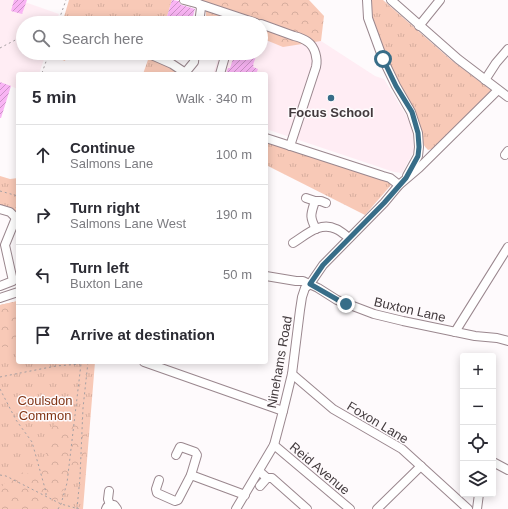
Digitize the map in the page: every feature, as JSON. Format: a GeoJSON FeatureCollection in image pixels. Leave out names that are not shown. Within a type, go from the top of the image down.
{"type":"FeatureCollection","features":[{"type":"Feature","properties":{"kind":"street"},"geometry":{"type":"LineString","coordinates":[[184,0],[235,16]]}},
{"type":"Feature","properties":{"kind":"street"},"geometry":{"type":"LineString","coordinates":[[367,0],[368,18],[374,36],[396,86],[412,112],[418,133],[418,156],[406,178]]}},
{"type":"Feature","properties":{"kind":"street"},"geometry":{"type":"LineString","coordinates":[[391,0],[458,60],[508,97]]}},
{"type":"Feature","properties":{"kind":"street"},"geometry":{"type":"LineString","coordinates":[[419,26],[440,0]]}},
{"type":"Feature","properties":{"kind":"street"},"geometry":{"type":"LineString","coordinates":[[199,4],[201,8],[200,16]]}},
{"type":"Feature","properties":{"kind":"street"},"geometry":{"type":"LineString","coordinates":[[268,26],[308,42],[315,54],[317,63],[290,146]]}},
{"type":"Feature","properties":{"kind":"street"},"geometry":{"type":"LineString","coordinates":[[485,80],[496,63],[508,49]]}},
{"type":"Feature","properties":{"kind":"street"},"geometry":{"type":"LineString","coordinates":[[163,60],[183,72]]}},
{"type":"Feature","properties":{"kind":"street"},"geometry":{"type":"LineString","coordinates":[[187,72],[194,60]]}},
{"type":"Feature","properties":{"kind":"street"},"geometry":{"type":"LineString","coordinates":[[221,72],[224,60]]}},
{"type":"Feature","properties":{"kind":"street"},"geometry":{"type":"LineString","coordinates":[[406,178],[412,175],[498,90]]}},
{"type":"Feature","properties":{"kind":"street"},"geometry":{"type":"LineString","coordinates":[[268,139],[390,178],[399,185]]}},
{"type":"Feature","properties":{"kind":"street"},"geometry":{"type":"LineString","coordinates":[[419,147],[428,154],[432,154]]}},
{"type":"Feature","properties":{"kind":"street","name":"Ninehams Road"},"geometry":{"type":"LineString","coordinates":[[236,509],[274,445],[292,374],[302,297],[305,288],[310,284],[323,265],[384,203],[406,178]]}},
{"type":"Feature","properties":{"kind":"street"},"geometry":{"type":"LineString","coordinates":[[306,198],[326,203]]}},
{"type":"Feature","properties":{"kind":"street"},"geometry":{"type":"LineString","coordinates":[[315,201],[311,219],[316,229]]}},
{"type":"Feature","properties":{"kind":"street"},"geometry":{"type":"LineString","coordinates":[[0,209],[10,212],[16,217]]}},
{"type":"Feature","properties":{"kind":"street"},"geometry":{"type":"LineString","coordinates":[[0,286],[13,281],[5,245],[16,220]]}},
{"type":"Feature","properties":{"kind":"street"},"geometry":{"type":"LineString","coordinates":[[293,243],[321,227],[332,227],[349,238]]}},
{"type":"Feature","properties":{"kind":"street"},"geometry":{"type":"LineString","coordinates":[[456,332],[508,247]]}},
{"type":"Feature","properties":{"kind":"street","name":"Buxton Lane"},"geometry":{"type":"LineString","coordinates":[[268,276],[303,281],[338,300],[374,314],[456,332],[508,341]]}},
{"type":"Feature","properties":{"kind":"street"},"geometry":{"type":"LineString","coordinates":[[0,298],[16,293]]}},
{"type":"Feature","properties":{"kind":"street"},"geometry":{"type":"LineString","coordinates":[[150,364],[283,411]]}},
{"type":"Feature","properties":{"kind":"street","name":"Foxon Lane"},"geometry":{"type":"LineString","coordinates":[[292,374],[333,409],[402,449],[468,509]]}},
{"type":"Feature","properties":{"kind":"street","name":"Reid Avenue"},"geometry":{"type":"LineString","coordinates":[[274,445],[350,509]]}},
{"type":"Feature","properties":{"kind":"street"},"geometry":{"type":"LineString","coordinates":[[159,480],[156,489],[157,493],[175,501],[178,500],[191,476],[198,455],[195,452],[180,447],[176,455]]}},
{"type":"Feature","properties":{"kind":"street"},"geometry":{"type":"LineString","coordinates":[[496,464],[508,470]]}},
{"type":"Feature","properties":{"kind":"street"},"geometry":{"type":"LineString","coordinates":[[378,509],[421,466]]}},
{"type":"Feature","properties":{"kind":"street"},"geometry":{"type":"LineString","coordinates":[[259,471],[267,478],[272,478],[307,509]]}},
{"type":"Feature","properties":{"kind":"street"},"geometry":{"type":"LineString","coordinates":[[191,476],[245,495]]}},
{"type":"Feature","properties":{"kind":"street"},"geometry":{"type":"LineString","coordinates":[[260,486],[267,478]]}},
{"type":"Feature","properties":{"kind":"street"},"geometry":{"type":"LineString","coordinates":[[109,491],[108,499],[111,508]]}},
{"type":"Feature","properties":{"kind":"street"},"geometry":{"type":"LineString","coordinates":[[478,509],[479,497]]}},
{"type":"Feature","properties":{"kind":"path"},"geometry":{"type":"LineString","coordinates":[[60,16],[66,0]]}},
{"type":"Feature","properties":{"kind":"path"},"geometry":{"type":"LineString","coordinates":[[0,48],[16,40]]}},
{"type":"Feature","properties":{"kind":"path"},"geometry":{"type":"LineString","coordinates":[[42,72],[47,60]]}},
{"type":"Feature","properties":{"kind":"path"},"geometry":{"type":"LineString","coordinates":[[0,191],[16,195]]}},
{"type":"Feature","properties":{"kind":"path"},"geometry":{"type":"LineString","coordinates":[[0,377],[56,366],[81,364],[67,483],[58,509]]}},
{"type":"Feature","properties":{"kind":"path"},"geometry":{"type":"LineString","coordinates":[[0,475],[6,476],[61,504],[78,509],[83,408],[88,364]]}},
{"type":"Feature","properties":{"kind":"path"},"geometry":{"type":"LineString","coordinates":[[0,389],[16,420],[32,442],[46,496]]}},
{"type":"Feature","properties":{"kind":"shaded area"},"geometry":{"type":"Polygon","coordinates":[[[0,0],[19,0],[59,14],[58,16],[16,16],[16,60],[44,60],[40,72],[16,72],[16,88],[0,82],[0,0]]]}},
{"type":"Feature","properties":{"kind":"shaded area","name":"Focus School"},"geometry":{"type":"Polygon","coordinates":[[[238,0],[321,41],[375,76],[384,79],[407,117],[413,130],[414,151],[402,173],[394,172],[268,130],[268,72],[214,72],[218,60],[268,60],[268,16],[254,16],[238,0]]]}},
{"type":"Feature","properties":{"kind":"green space"},"geometry":{"type":"Polygon","coordinates":[[[69,0],[172,0],[167,16],[64,16],[69,0]]]}},
{"type":"Feature","properties":{"kind":"green space"},"geometry":{"type":"Polygon","coordinates":[[[199,0],[309,0],[324,16],[321,41],[283,47],[268,41],[268,16],[206,16],[206,8],[199,0]]]}},
{"type":"Feature","properties":{"kind":"green space"},"geometry":{"type":"Polygon","coordinates":[[[372,0],[383,0],[450,59],[492,91],[432,149],[428,150],[424,145],[418,122],[391,67],[377,34],[372,14],[372,0]]]}},
{"type":"Feature","properties":{"kind":"green space"},"geometry":{"type":"Polygon","coordinates":[[[148,60],[161,60],[183,72],[144,72],[148,60]]]}},
{"type":"Feature","properties":{"kind":"green space"},"geometry":{"type":"Polygon","coordinates":[[[268,143],[379,178],[392,184],[365,215],[268,166],[268,143]]]}},
{"type":"Feature","properties":{"kind":"green space"},"geometry":{"type":"Polygon","coordinates":[[[0,176],[10,179],[16,178],[16,211],[0,206],[0,176]]]}},
{"type":"Feature","properties":{"kind":"green space","name":"Coulsdon Common"},"geometry":{"type":"Polygon","coordinates":[[[16,301],[16,364],[95,364],[83,509],[0,509],[0,305],[16,301]]]}},
{"type":"Feature","properties":{"kind":"green space"},"geometry":{"type":"Polygon","coordinates":[[[16,301],[16,347],[0,347],[0,305],[16,301]]]}},
{"type":"Feature","properties":{"kind":"green space"},"geometry":{"type":"Polygon","coordinates":[[[71,413],[84,419],[84,433],[87,437],[86,464],[58,496],[57,509],[0,509],[0,489],[14,471],[35,475],[45,457],[51,429],[61,416],[71,413]]]}},
{"type":"Feature","properties":{"kind":"building"},"geometry":{"type":"Polygon","coordinates":[[[14,0],[27,0],[22,14],[11,11],[14,0]]]}},
{"type":"Feature","properties":{"kind":"building"},"geometry":{"type":"Polygon","coordinates":[[[172,0],[179,1],[182,5],[195,9],[193,16],[167,16],[172,0]]]}},
{"type":"Feature","properties":{"kind":"building"},"geometry":{"type":"Polygon","coordinates":[[[233,60],[255,60],[253,67],[258,69],[257,72],[227,72],[228,68],[230,68],[233,60]]]}},
{"type":"Feature","properties":{"kind":"building"},"geometry":{"type":"Polygon","coordinates":[[[0,82],[11,86],[1,118],[0,118],[0,82]]]}},
{"type":"Feature","properties":{"kind":"place","name":"Focus School"},"geometry":{"type":"Point","coordinates":[331,98]}},
{"type":"Feature","properties":{"kind":"route"},"geometry":{"type":"LineString","coordinates":[[346,304],[310,284],[323,265],[384,203],[406,178],[418,156],[418,133],[412,112],[396,86],[383,59]]}}]}
